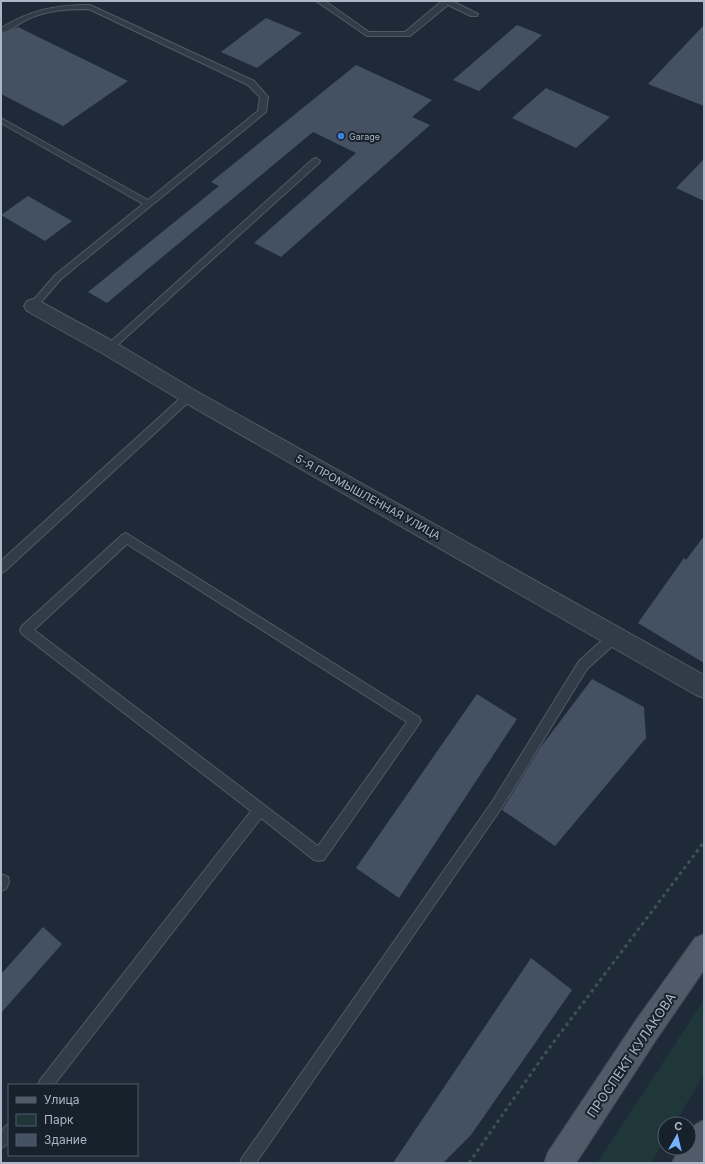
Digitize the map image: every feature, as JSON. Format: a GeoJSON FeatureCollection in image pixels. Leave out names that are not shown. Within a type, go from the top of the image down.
{"type":"FeatureCollection","features":[{"type":"Feature","properties":{"kind":"main road","name":"ПРОСПЕКТ КУЛАКОВА"},"geometry":{"type":"LineString","coordinates":[[559,1163],[646,1030],[704,947]]}},
{"type":"Feature","properties":{"kind":"main road"},"geometry":{"type":"LineString","coordinates":[[687,1163],[704,1134]]}},
{"type":"Feature","properties":{"kind":"street","name":"5-Я ПРОМЫШЛЕННАЯ УЛИЦА"},"geometry":{"type":"LineString","coordinates":[[33,306],[109,348],[189,396],[704,687]]}},
{"type":"Feature","properties":{"kind":"lane"},"geometry":{"type":"LineString","coordinates":[[320,1],[367,34],[407,34],[447,1],[474,14]]}},
{"type":"Feature","properties":{"kind":"lane"},"geometry":{"type":"LineString","coordinates":[[1,31],[20,19],[41,10],[66,7],[90,7],[252,83],[264,97],[262,112],[58,277],[33,306]]}},
{"type":"Feature","properties":{"kind":"lane"},"geometry":{"type":"LineString","coordinates":[[1,120],[149,204]]}},
{"type":"Feature","properties":{"kind":"lane"},"geometry":{"type":"LineString","coordinates":[[109,348],[316,161]]}},
{"type":"Feature","properties":{"kind":"lane"},"geometry":{"type":"LineString","coordinates":[[1,568],[189,396]]}},
{"type":"Feature","properties":{"kind":"lane"},"geometry":{"type":"LineString","coordinates":[[126,538],[415,722],[319,855],[260,810],[26,630],[126,538]]}},
{"type":"Feature","properties":{"kind":"lane"},"geometry":{"type":"LineString","coordinates":[[247,1163],[496,806],[583,665],[614,637]]}},
{"type":"Feature","properties":{"kind":"lane"},"geometry":{"type":"LineString","coordinates":[[46,1084],[260,810]]}},
{"type":"Feature","properties":{"kind":"lane"},"geometry":{"type":"LineString","coordinates":[[1,880],[3,882],[1,884]]}},
{"type":"Feature","properties":{"kind":"lane"},"geometry":{"type":"LineString","coordinates":[[1,1141],[8,1132]]}},
{"type":"Feature","properties":{"kind":"path"},"geometry":{"type":"LineString","coordinates":[[470,1163],[544,1055],[704,842]]}},
{"type":"Feature","properties":{"kind":"green space"},"geometry":{"type":"Polygon","coordinates":[[[704,1000],[704,1075],[679,1116],[657,1116],[657,1153],[651,1163],[597,1163],[704,1000]]]}},
{"type":"Feature","properties":{"kind":"building"},"geometry":{"type":"Polygon","coordinates":[[[266,18],[302,33],[257,68],[221,52],[266,18]]]}},
{"type":"Feature","properties":{"kind":"building"},"geometry":{"type":"Polygon","coordinates":[[[517,25],[542,35],[479,91],[453,80],[517,25]]]}},
{"type":"Feature","properties":{"kind":"building"},"geometry":{"type":"Polygon","coordinates":[[[704,25],[704,106],[648,84],[704,25]]]}},
{"type":"Feature","properties":{"kind":"building"},"geometry":{"type":"Polygon","coordinates":[[[18,27],[128,81],[63,126],[1,94],[1,34],[18,27]]]}},
{"type":"Feature","properties":{"kind":"building"},"geometry":{"type":"Polygon","coordinates":[[[356,65],[432,100],[412,117],[430,125],[281,257],[254,243],[356,153],[313,132],[107,303],[88,292],[219,186],[211,182],[356,65]]]}},
{"type":"Feature","properties":{"kind":"building"},"geometry":{"type":"Polygon","coordinates":[[[546,88],[610,117],[576,148],[512,118],[546,88]]]}},
{"type":"Feature","properties":{"kind":"building"},"geometry":{"type":"Polygon","coordinates":[[[704,159],[704,201],[676,188],[704,159]]]}},
{"type":"Feature","properties":{"kind":"building"},"geometry":{"type":"Polygon","coordinates":[[[28,196],[72,221],[45,241],[1,215],[28,196]]]}},
{"type":"Feature","properties":{"kind":"building"},"geometry":{"type":"Polygon","coordinates":[[[704,536],[704,663],[638,623],[684,558],[686,560],[704,536]]]}},
{"type":"Feature","properties":{"kind":"building"},"geometry":{"type":"Polygon","coordinates":[[[592,679],[644,707],[646,738],[555,846],[502,810],[540,748],[592,679]]]}},
{"type":"Feature","properties":{"kind":"building"},"geometry":{"type":"Polygon","coordinates":[[[477,694],[517,719],[399,898],[356,868],[477,694]]]}},
{"type":"Feature","properties":{"kind":"building"},"geometry":{"type":"Polygon","coordinates":[[[43,927],[62,944],[1,1013],[1,974],[43,927]]]}},
{"type":"Feature","properties":{"kind":"building"},"geometry":{"type":"Polygon","coordinates":[[[531,958],[572,990],[471,1135],[443,1163],[393,1163],[531,958]]]}},
{"type":"Feature","properties":{"kind":"place","name":"Garage"},"geometry":{"type":"Point","coordinates":[341,136]}}]}
